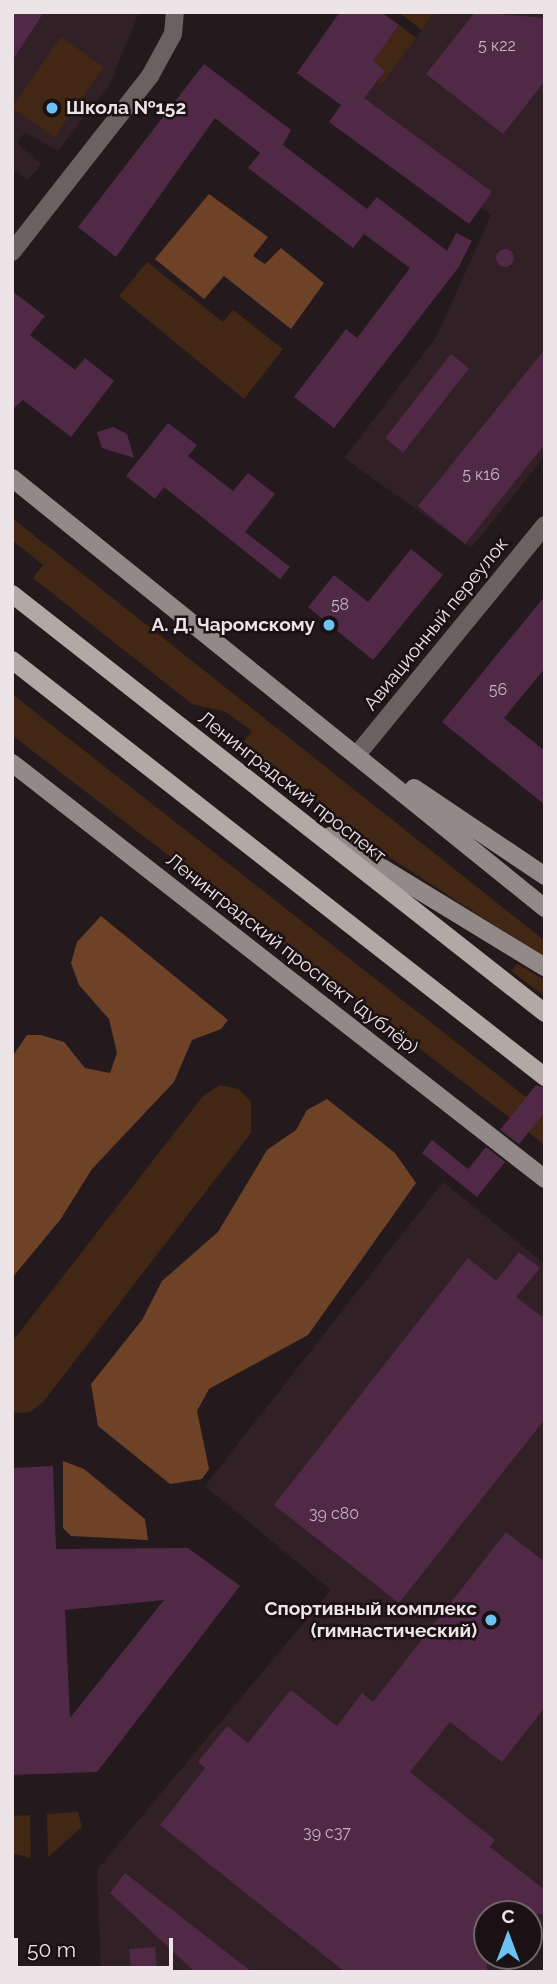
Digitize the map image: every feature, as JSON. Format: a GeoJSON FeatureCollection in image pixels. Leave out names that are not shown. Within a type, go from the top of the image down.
{"type":"FeatureCollection","features":[{"type":"Feature","properties":{"kind":"main road"},"geometry":{"type":"LineString","coordinates":[[12,478],[330,731],[545,908]]}},
{"type":"Feature","properties":{"kind":"main road","name":"Ленинградский проспект"},"geometry":{"type":"LineString","coordinates":[[12,594],[545,1013]]}},
{"type":"Feature","properties":{"kind":"main road"},"geometry":{"type":"LineString","coordinates":[[12,660],[545,1077]]}},
{"type":"Feature","properties":{"kind":"main road"},"geometry":{"type":"LineString","coordinates":[[330,731],[545,876]]}},
{"type":"Feature","properties":{"kind":"main road","name":"Ленинградский проспект (дублёр)"},"geometry":{"type":"LineString","coordinates":[[12,763],[545,1179]]}},
{"type":"Feature","properties":{"kind":"main road"},"geometry":{"type":"LineString","coordinates":[[279,804],[545,967]]}},
{"type":"Feature","properties":{"kind":"street"},"geometry":{"type":"LineString","coordinates":[[12,252],[150,76],[173,34],[175,12]]}},
{"type":"Feature","properties":{"kind":"street","name":"Авиационный переулок"},"geometry":{"type":"LineString","coordinates":[[360,751],[545,525]]}},
{"type":"Feature","properties":{"kind":"shaded area","name":"Школа №152"},"geometry":{"type":"Polygon","coordinates":[[[12,12],[139,12],[110,84],[58,151],[25,132],[17,143],[41,164],[28,181],[12,168],[12,12]]]}},
{"type":"Feature","properties":{"kind":"shaded area"},"geometry":{"type":"Polygon","coordinates":[[[340,12],[381,12],[399,25],[364,73],[378,65],[385,71],[381,84],[435,12],[545,12],[545,456],[471,548],[344,458],[436,338],[491,215],[297,73],[340,12]]]}},
{"type":"Feature","properties":{"kind":"shaded area"},"geometry":{"type":"Polygon","coordinates":[[[398,12],[435,12],[422,30],[398,12]]]}},
{"type":"Feature","properties":{"kind":"shaded area"},"geometry":{"type":"Polygon","coordinates":[[[399,25],[416,38],[381,85],[377,82],[385,71],[379,65],[364,73],[399,25]]]}},
{"type":"Feature","properties":{"kind":"shaded area"},"geometry":{"type":"Polygon","coordinates":[[[61,37],[104,67],[54,137],[12,107],[61,37]]]}},
{"type":"Feature","properties":{"kind":"shaded area"},"geometry":{"type":"Polygon","coordinates":[[[209,194],[268,237],[253,256],[265,264],[281,248],[324,283],[291,329],[224,276],[204,299],[155,259],[209,194]]]}},
{"type":"Feature","properties":{"kind":"shaded area"},"geometry":{"type":"Polygon","coordinates":[[[147,262],[223,322],[233,310],[283,349],[244,399],[119,296],[147,262]]]}},
{"type":"Feature","properties":{"kind":"shaded area"},"geometry":{"type":"Polygon","coordinates":[[[12,518],[545,941],[545,958],[372,846],[213,720],[244,741],[252,731],[226,712],[192,704],[33,578],[43,565],[12,540],[12,518]]]}},
{"type":"Feature","properties":{"kind":"shaded area"},"geometry":{"type":"Polygon","coordinates":[[[12,694],[545,1112],[545,1145],[12,735],[12,694]]]}},
{"type":"Feature","properties":{"kind":"shaded area"},"geometry":{"type":"Polygon","coordinates":[[[101,916],[228,1020],[221,1029],[192,1040],[174,1082],[92,1169],[60,1220],[12,1278],[12,1057],[27,1035],[41,1035],[64,1042],[85,1068],[110,1073],[117,1053],[109,1019],[79,985],[71,963],[77,942],[101,916]]]}},
{"type":"Feature","properties":{"kind":"shaded area"},"geometry":{"type":"Polygon","coordinates":[[[517,964],[545,980],[545,996],[511,971],[517,964]]]}},
{"type":"Feature","properties":{"kind":"shaded area"},"geometry":{"type":"Polygon","coordinates":[[[220,1085],[238,1089],[251,1102],[251,1133],[43,1402],[30,1412],[12,1413],[12,1342],[203,1096],[220,1085]]]}},
{"type":"Feature","properties":{"kind":"shaded area"},"geometry":{"type":"Polygon","coordinates":[[[327,1099],[395,1153],[416,1183],[308,1335],[209,1389],[197,1411],[209,1469],[202,1479],[170,1484],[98,1426],[91,1384],[142,1320],[162,1281],[218,1232],[267,1150],[296,1130],[307,1110],[327,1099]]]}},
{"type":"Feature","properties":{"kind":"shaded area"},"geometry":{"type":"Polygon","coordinates":[[[443,1182],[545,1264],[545,1923],[543,1926],[543,1900],[473,1900],[473,1970],[508,1970],[506,1972],[101,1972],[97,1870],[331,1590],[205,1486],[443,1182]]]}},
{"type":"Feature","properties":{"kind":"shaded area"},"geometry":{"type":"Polygon","coordinates":[[[63,1461],[84,1469],[145,1519],[148,1540],[71,1536],[63,1528],[63,1461]]]}},
{"type":"Feature","properties":{"kind":"shaded area"},"geometry":{"type":"Polygon","coordinates":[[[78,1812],[82,1827],[48,1857],[47,1814],[78,1812]]]}},
{"type":"Feature","properties":{"kind":"shaded area"},"geometry":{"type":"Polygon","coordinates":[[[30,1815],[31,1858],[12,1853],[12,1816],[30,1815]]]}},
{"type":"Feature","properties":{"kind":"building"},"geometry":{"type":"Polygon","coordinates":[[[12,12],[44,12],[12,61],[12,12]]]}},
{"type":"Feature","properties":{"kind":"building"},"geometry":{"type":"Polygon","coordinates":[[[340,12],[381,12],[399,25],[373,61],[385,71],[364,98],[492,192],[469,224],[329,122],[341,105],[297,73],[340,12]]]}},
{"type":"Feature","properties":{"kind":"building"},"geometry":{"type":"Polygon","coordinates":[[[475,12],[545,18],[545,81],[503,134],[426,74],[475,12]]]}},
{"type":"Feature","properties":{"kind":"building"},"geometry":{"type":"Polygon","coordinates":[[[204,64],[291,130],[283,145],[367,209],[377,197],[447,251],[456,233],[472,241],[458,268],[334,428],[294,397],[346,329],[357,338],[410,268],[364,234],[353,248],[248,168],[260,153],[215,118],[116,257],[78,227],[204,64]]]}},
{"type":"Feature","properties":{"kind":"building"},"geometry":{"type":"Polygon","coordinates":[[[501,249],[509,249],[514,258],[512,265],[501,267],[496,262],[496,254],[501,249]]]}},
{"type":"Feature","properties":{"kind":"building"},"geometry":{"type":"Polygon","coordinates":[[[12,291],[45,316],[30,335],[75,370],[85,358],[114,381],[71,437],[23,400],[12,410],[12,291]]]}},
{"type":"Feature","properties":{"kind":"building"},"geometry":{"type":"Polygon","coordinates":[[[545,349],[545,444],[465,544],[418,506],[545,349]]]}},
{"type":"Feature","properties":{"kind":"building"},"geometry":{"type":"Polygon","coordinates":[[[451,354],[469,368],[403,452],[385,438],[451,354]]]}},
{"type":"Feature","properties":{"kind":"building"},"geometry":{"type":"Polygon","coordinates":[[[168,423],[197,445],[188,456],[233,491],[248,473],[275,494],[245,532],[290,567],[280,579],[164,487],[155,499],[126,476],[168,423]]]}},
{"type":"Feature","properties":{"kind":"building"},"geometry":{"type":"Polygon","coordinates":[[[113,427],[127,434],[134,458],[102,448],[97,432],[113,427]]]}},
{"type":"Feature","properties":{"kind":"building"},"geometry":{"type":"Polygon","coordinates":[[[411,549],[443,575],[373,660],[308,607],[334,575],[368,602],[411,549]]]}},
{"type":"Feature","properties":{"kind":"building"},"geometry":{"type":"Polygon","coordinates":[[[545,596],[545,668],[504,718],[545,751],[545,805],[442,722],[545,596]]]}},
{"type":"Feature","properties":{"kind":"building"},"geometry":{"type":"Polygon","coordinates":[[[536,1085],[545,1088],[545,1112],[519,1144],[500,1130],[536,1085]]]}},
{"type":"Feature","properties":{"kind":"building"},"geometry":{"type":"Polygon","coordinates":[[[432,1140],[468,1169],[486,1147],[505,1162],[477,1197],[422,1153],[432,1140]]]}},
{"type":"Feature","properties":{"kind":"building"},"geometry":{"type":"Polygon","coordinates":[[[519,1252],[540,1268],[516,1297],[545,1319],[545,1419],[399,1603],[274,1505],[468,1258],[496,1281],[519,1252]]]}},
{"type":"Feature","properties":{"kind":"building"},"geometry":{"type":"Polygon","coordinates":[[[53,1466],[56,1549],[188,1548],[240,1586],[97,1772],[12,1775],[12,1468],[53,1466]],[[164,1600],[65,1610],[70,1718],[164,1600]]]}},
{"type":"Feature","properties":{"kind":"building"},"geometry":{"type":"Polygon","coordinates":[[[506,1532],[545,1562],[545,1707],[502,1762],[450,1722],[410,1772],[495,1840],[490,1847],[545,1890],[545,1914],[543,1900],[473,1900],[473,1970],[487,1972],[345,1972],[160,1825],[205,1768],[198,1762],[227,1726],[248,1743],[291,1690],[337,1726],[362,1693],[373,1702],[506,1532]]]}},
{"type":"Feature","properties":{"kind":"building"},"geometry":{"type":"Polygon","coordinates":[[[125,1873],[252,1972],[195,1972],[110,1893],[125,1873]]]}},
{"type":"Feature","properties":{"kind":"building"},"geometry":{"type":"Polygon","coordinates":[[[155,1947],[157,1972],[131,1972],[129,1949],[155,1947]]]}},
{"type":"Feature","properties":{"kind":"place","name":"Школа №152"},"geometry":{"type":"Point","coordinates":[52,108]}},
{"type":"Feature","properties":{"kind":"place","name":"А. Д. Чаромскому"},"geometry":{"type":"Point","coordinates":[329,625]}},
{"type":"Feature","properties":{"kind":"place","name":"Спортивный комплекс (гимнастический)"},"geometry":{"type":"Point","coordinates":[491,1620]}}]}
